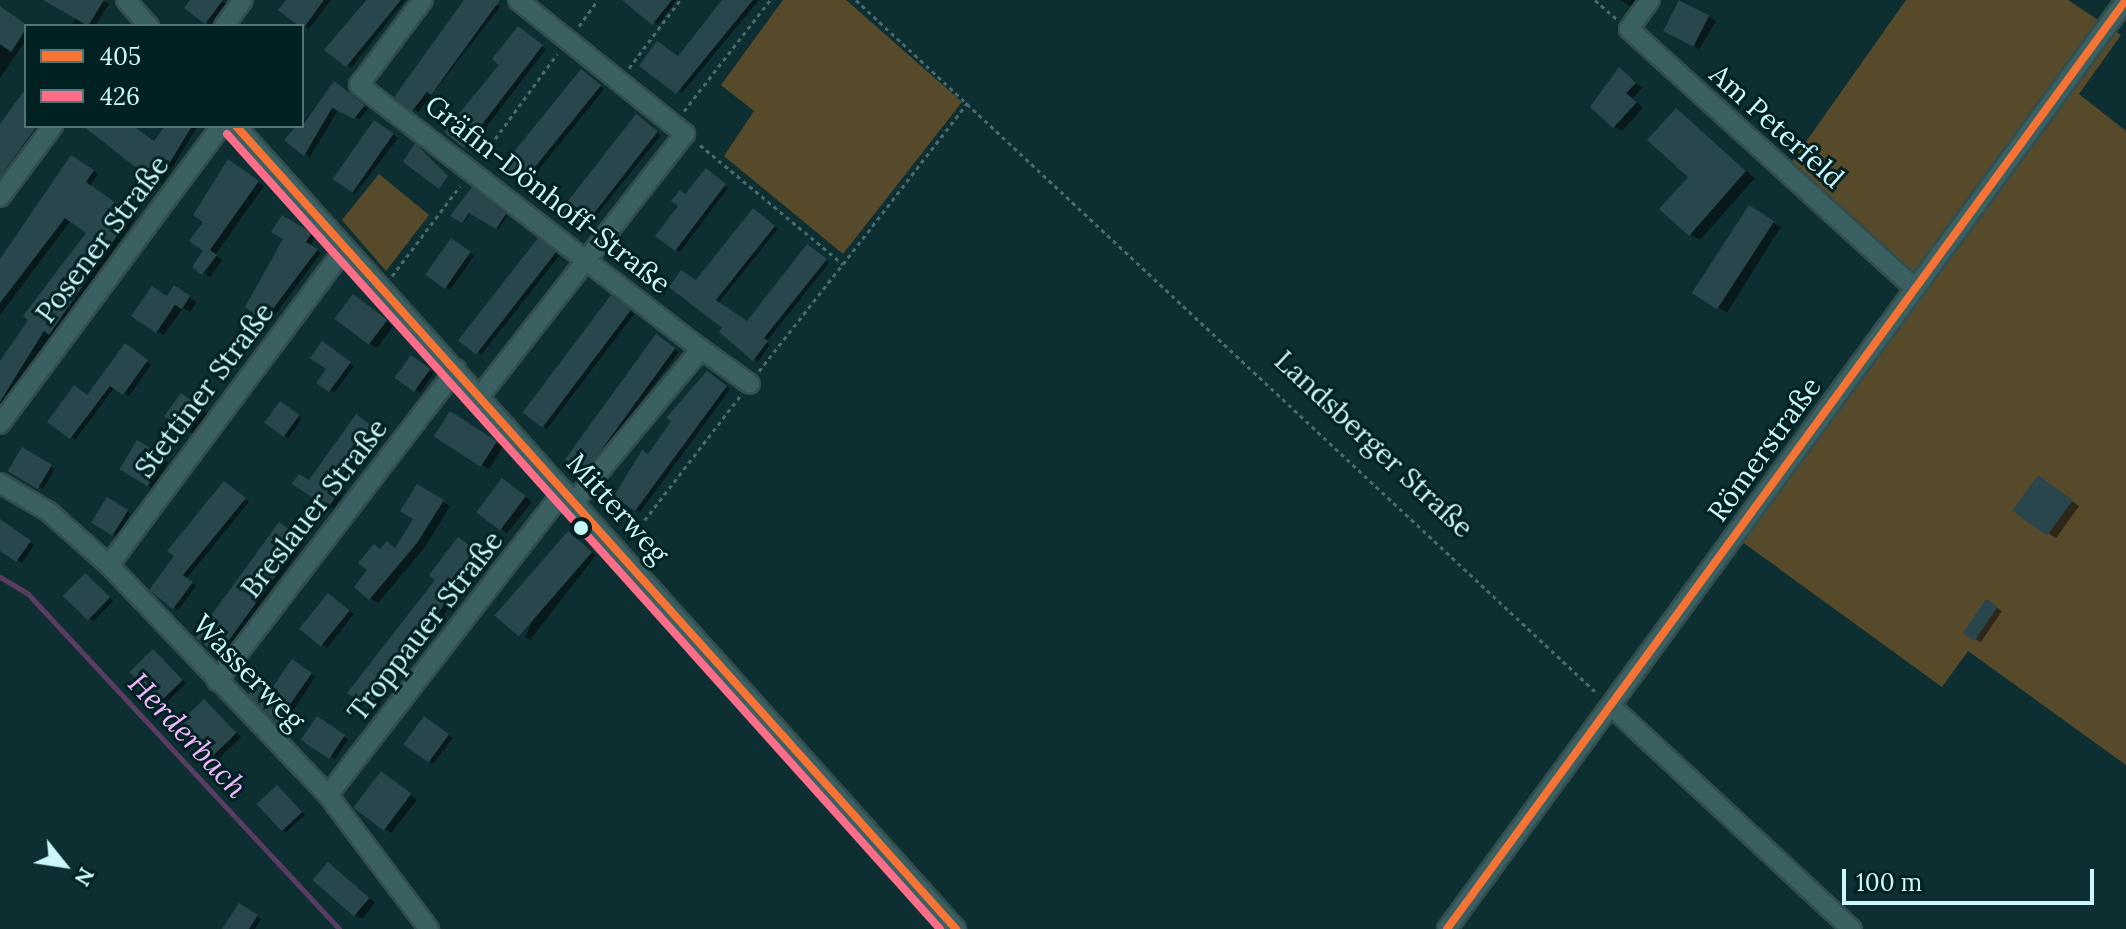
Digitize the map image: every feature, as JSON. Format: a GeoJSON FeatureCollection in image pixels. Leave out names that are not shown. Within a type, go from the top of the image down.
{"type":"FeatureCollection","features":[{"type":"Feature","properties":{"kind":"street"},"geometry":{"type":"LineString","coordinates":[[225,24],[243,0]]}},
{"type":"Feature","properties":{"kind":"street","name":"Gräfin-Dönhoff-Straße"},"geometry":{"type":"LineString","coordinates":[[423,0],[359,85],[473,169],[586,261],[750,384]]}},
{"type":"Feature","properties":{"kind":"street"},"geometry":{"type":"LineString","coordinates":[[480,396],[685,134],[518,0]]}},
{"type":"Feature","properties":{"kind":"street"},"geometry":{"type":"LineString","coordinates":[[1629,29],[1650,0]]}},
{"type":"Feature","properties":{"kind":"street","name":"Römerstraße"},"geometry":{"type":"LineString","coordinates":[[1447,929],[2126,0]]}},
{"type":"Feature","properties":{"kind":"street","name":"Am Peterfeld"},"geometry":{"type":"LineString","coordinates":[[1629,29],[1915,288]]}},
{"type":"Feature","properties":{"kind":"street"},"geometry":{"type":"LineString","coordinates":[[0,197],[52,128]]}},
{"type":"Feature","properties":{"kind":"street","name":"Posener Straße"},"geometry":{"type":"LineString","coordinates":[[0,424],[220,128]]}},
{"type":"Feature","properties":{"kind":"street","name":"Mitterweg"},"geometry":{"type":"LineString","coordinates":[[238,128],[956,929]]}},
{"type":"Feature","properties":{"kind":"street","name":"Stettiner Straße"},"geometry":{"type":"LineString","coordinates":[[109,565],[344,250]]}},
{"type":"Feature","properties":{"kind":"street"},"geometry":{"type":"LineString","coordinates":[[569,497],[701,349]]}},
{"type":"Feature","properties":{"kind":"street","name":"Breslauer Straße"},"geometry":{"type":"LineString","coordinates":[[217,681],[456,369]]}},
{"type":"Feature","properties":{"kind":"street","name":"Wasserweg"},"geometry":{"type":"LineString","coordinates":[[0,483],[49,512],[109,565],[328,795],[429,929]]}},
{"type":"Feature","properties":{"kind":"street","name":"Troppauer Straße"},"geometry":{"type":"LineString","coordinates":[[328,795],[569,497]]}},
{"type":"Feature","properties":{"kind":"street"},"geometry":{"type":"LineString","coordinates":[[1611,706],[1852,929]]}},
{"type":"Feature","properties":{"kind":"path"},"geometry":{"type":"LineString","coordinates":[[381,289],[598,0]]}},
{"type":"Feature","properties":{"kind":"path"},"geometry":{"type":"LineString","coordinates":[[619,81],[680,0]]}},
{"type":"Feature","properties":{"kind":"path"},"geometry":{"type":"LineString","coordinates":[[674,124],[770,0]]}},
{"type":"Feature","properties":{"kind":"path","name":"Landsberger Straße"},"geometry":{"type":"LineString","coordinates":[[856,0],[969,101],[1611,706]]}},
{"type":"Feature","properties":{"kind":"path"},"geometry":{"type":"LineString","coordinates":[[1595,0],[1629,29]]}},
{"type":"Feature","properties":{"kind":"path"},"geometry":{"type":"LineString","coordinates":[[618,550],[969,101]]}},
{"type":"Feature","properties":{"kind":"path"},"geometry":{"type":"LineString","coordinates":[[712,153],[843,264]]}},
{"type":"Feature","properties":{"kind":"shaded area"},"geometry":{"type":"Polygon","coordinates":[[[783,0],[846,0],[962,102],[843,254],[724,156],[754,111],[721,85],[783,0]]]}},
{"type":"Feature","properties":{"kind":"shaded area"},"geometry":{"type":"Polygon","coordinates":[[[1906,0],[2068,0],[2121,35],[2079,94],[2126,131],[2126,765],[1968,651],[1942,687],[1741,541],[1911,299],[1809,203],[1791,163],[1906,0]]]}},
{"type":"Feature","properties":{"kind":"shaded area"},"geometry":{"type":"Polygon","coordinates":[[[379,174],[429,215],[386,271],[342,220],[379,174]]]}},
{"type":"Feature","properties":{"kind":"building"},"geometry":{"type":"Polygon","coordinates":[[[43,0],[104,0],[89,24],[43,0]]]}},
{"type":"Feature","properties":{"kind":"building"},"geometry":{"type":"Polygon","coordinates":[[[190,0],[223,0],[205,24],[184,8],[190,0]]]}},
{"type":"Feature","properties":{"kind":"building"},"geometry":{"type":"Polygon","coordinates":[[[286,0],[324,0],[304,28],[304,24],[296,24],[278,10],[286,0]]]}},
{"type":"Feature","properties":{"kind":"building"},"geometry":{"type":"Polygon","coordinates":[[[366,0],[401,0],[346,67],[324,50],[366,0]]]}},
{"type":"Feature","properties":{"kind":"building"},"geometry":{"type":"Polygon","coordinates":[[[464,0],[500,0],[431,95],[427,92],[412,111],[394,97],[464,0]]]}},
{"type":"Feature","properties":{"kind":"building"},"geometry":{"type":"Polygon","coordinates":[[[622,0],[672,0],[652,25],[622,0]]]}},
{"type":"Feature","properties":{"kind":"building"},"geometry":{"type":"Polygon","coordinates":[[[722,0],[753,0],[676,94],[639,66],[657,41],[678,56],[722,0]]]}},
{"type":"Feature","properties":{"kind":"building"},"geometry":{"type":"Polygon","coordinates":[[[1679,0],[1709,15],[1693,47],[1663,31],[1679,0]]]}},
{"type":"Feature","properties":{"kind":"building"},"geometry":{"type":"Polygon","coordinates":[[[0,6],[25,24],[24,32],[11,52],[0,44],[0,6]]]}},
{"type":"Feature","properties":{"kind":"building"},"geometry":{"type":"Polygon","coordinates":[[[518,26],[543,45],[464,148],[444,132],[499,65],[492,59],[518,26]]]}},
{"type":"Feature","properties":{"kind":"building"},"geometry":{"type":"Polygon","coordinates":[[[1619,67],[1636,83],[1626,93],[1637,102],[1613,128],[1590,107],[1619,67]]]}},
{"type":"Feature","properties":{"kind":"building"},"geometry":{"type":"Polygon","coordinates":[[[581,69],[601,85],[523,183],[502,166],[581,69]]]}},
{"type":"Feature","properties":{"kind":"building"},"geometry":{"type":"Polygon","coordinates":[[[334,81],[365,105],[354,119],[332,108],[304,156],[284,140],[294,128],[304,128],[304,123],[334,81]]]}},
{"type":"Feature","properties":{"kind":"building"},"geometry":{"type":"Polygon","coordinates":[[[24,91],[24,128],[36,128],[0,177],[0,124],[24,91]]]}},
{"type":"Feature","properties":{"kind":"building"},"geometry":{"type":"Polygon","coordinates":[[[1676,108],[1746,171],[1689,236],[1659,209],[1688,177],[1647,140],[1676,108]]]}},
{"type":"Feature","properties":{"kind":"building"},"geometry":{"type":"Polygon","coordinates":[[[636,114],[658,131],[582,229],[560,212],[636,114]]]}},
{"type":"Feature","properties":{"kind":"building"},"geometry":{"type":"Polygon","coordinates":[[[374,120],[394,134],[352,193],[333,179],[374,120]]]}},
{"type":"Feature","properties":{"kind":"building"},"geometry":{"type":"Polygon","coordinates":[[[86,128],[136,128],[154,141],[164,128],[191,128],[157,184],[86,128]]]}},
{"type":"Feature","properties":{"kind":"building"},"geometry":{"type":"Polygon","coordinates":[[[415,143],[448,176],[439,189],[403,162],[415,143]]]}},
{"type":"Feature","properties":{"kind":"building"},"geometry":{"type":"Polygon","coordinates":[[[71,155],[94,170],[86,182],[132,214],[49,335],[44,331],[0,402],[0,361],[28,320],[23,316],[86,233],[65,218],[0,303],[0,259],[71,155]]]}},
{"type":"Feature","properties":{"kind":"building"},"geometry":{"type":"Polygon","coordinates":[[[228,159],[259,181],[210,250],[217,255],[202,275],[192,267],[203,251],[189,241],[203,222],[193,215],[228,159]]]}},
{"type":"Feature","properties":{"kind":"building"},"geometry":{"type":"Polygon","coordinates":[[[706,168],[726,184],[675,251],[655,236],[678,206],[671,201],[680,190],[685,194],[706,168]]]}},
{"type":"Feature","properties":{"kind":"building"},"geometry":{"type":"Polygon","coordinates":[[[472,187],[506,214],[496,229],[469,213],[462,223],[450,216],[472,187]]]}},
{"type":"Feature","properties":{"kind":"building"},"geometry":{"type":"Polygon","coordinates":[[[1749,205],[1774,221],[1717,309],[1692,293],[1749,205]]]}},
{"type":"Feature","properties":{"kind":"building"},"geometry":{"type":"Polygon","coordinates":[[[753,208],[775,226],[716,300],[747,321],[807,244],[827,259],[764,338],[768,341],[753,361],[719,332],[722,328],[669,287],[681,270],[696,280],[753,208]]]}},
{"type":"Feature","properties":{"kind":"building"},"geometry":{"type":"Polygon","coordinates":[[[282,215],[312,233],[306,242],[318,249],[251,338],[241,330],[253,313],[245,307],[283,239],[271,232],[282,215]]]}},
{"type":"Feature","properties":{"kind":"building"},"geometry":{"type":"Polygon","coordinates":[[[451,238],[471,252],[445,289],[425,275],[451,238]]]}},
{"type":"Feature","properties":{"kind":"building"},"geometry":{"type":"Polygon","coordinates":[[[538,238],[556,252],[476,355],[458,340],[538,238]]]}},
{"type":"Feature","properties":{"kind":"building"},"geometry":{"type":"Polygon","coordinates":[[[174,285],[190,296],[182,309],[175,305],[156,333],[131,316],[152,286],[167,296],[174,285]]]}},
{"type":"Feature","properties":{"kind":"building"},"geometry":{"type":"Polygon","coordinates":[[[353,294],[387,320],[369,345],[334,319],[353,294]]]}},
{"type":"Feature","properties":{"kind":"building"},"geometry":{"type":"Polygon","coordinates":[[[611,295],[631,310],[542,427],[523,412],[611,295]]]}},
{"type":"Feature","properties":{"kind":"building"},"geometry":{"type":"Polygon","coordinates":[[[656,334],[675,348],[584,474],[565,459],[656,334]]]}},
{"type":"Feature","properties":{"kind":"building"},"geometry":{"type":"Polygon","coordinates":[[[322,341],[351,362],[329,392],[316,383],[326,369],[310,358],[322,341]]]}},
{"type":"Feature","properties":{"kind":"building"},"geometry":{"type":"Polygon","coordinates":[[[125,343],[148,360],[123,395],[110,386],[70,439],[47,422],[74,385],[87,395],[125,343]]]}},
{"type":"Feature","properties":{"kind":"building"},"geometry":{"type":"Polygon","coordinates":[[[411,355],[430,369],[414,392],[395,378],[411,355]]]}},
{"type":"Feature","properties":{"kind":"building"},"geometry":{"type":"Polygon","coordinates":[[[707,371],[727,386],[635,511],[614,496],[642,450],[648,454],[671,421],[666,418],[707,371]]]}},
{"type":"Feature","properties":{"kind":"building"},"geometry":{"type":"Polygon","coordinates":[[[181,393],[204,410],[187,434],[164,416],[181,393]]]}},
{"type":"Feature","properties":{"kind":"building"},"geometry":{"type":"Polygon","coordinates":[[[280,401],[299,415],[284,437],[264,423],[280,401]]]}},
{"type":"Feature","properties":{"kind":"building"},"geometry":{"type":"Polygon","coordinates":[[[450,411],[497,441],[481,467],[434,436],[450,411]]]}},
{"type":"Feature","properties":{"kind":"building"},"geometry":{"type":"Polygon","coordinates":[[[356,414],[376,429],[337,482],[343,486],[328,508],[292,484],[299,474],[309,480],[356,414]]]}},
{"type":"Feature","properties":{"kind":"building"},"geometry":{"type":"Polygon","coordinates":[[[137,440],[165,457],[148,486],[119,469],[137,440]]]}},
{"type":"Feature","properties":{"kind":"building"},"geometry":{"type":"Polygon","coordinates":[[[22,447],[52,465],[38,489],[8,471],[22,447]]]}},
{"type":"Feature","properties":{"kind":"building"},"geometry":{"type":"Polygon","coordinates":[[[2038,475],[2073,500],[2047,536],[2012,511],[2038,475]]]}},
{"type":"Feature","properties":{"kind":"building"},"geometry":{"type":"Polygon","coordinates":[[[502,478],[526,496],[500,530],[476,512],[502,478]]]}},
{"type":"Feature","properties":{"kind":"building"},"geometry":{"type":"Polygon","coordinates":[[[224,481],[246,498],[183,575],[193,582],[173,609],[149,590],[174,556],[167,551],[224,481]]]}},
{"type":"Feature","properties":{"kind":"building"},"geometry":{"type":"Polygon","coordinates":[[[417,484],[444,500],[417,543],[369,600],[354,587],[367,570],[358,563],[374,544],[380,549],[387,541],[395,548],[413,519],[400,511],[417,484]]]}},
{"type":"Feature","properties":{"kind":"building"},"geometry":{"type":"Polygon","coordinates":[[[107,497],[128,510],[112,536],[91,522],[107,497]]]}},
{"type":"Feature","properties":{"kind":"building"},"geometry":{"type":"Polygon","coordinates":[[[0,519],[31,541],[16,562],[0,551],[0,519]]]}},
{"type":"Feature","properties":{"kind":"building"},"geometry":{"type":"Polygon","coordinates":[[[279,522],[302,539],[218,655],[195,638],[279,522]]]}},
{"type":"Feature","properties":{"kind":"building"},"geometry":{"type":"Polygon","coordinates":[[[568,531],[592,552],[519,637],[495,616],[568,531]]]}},
{"type":"Feature","properties":{"kind":"building"},"geometry":{"type":"Polygon","coordinates":[[[458,537],[481,554],[369,708],[347,693],[435,580],[429,575],[458,537]]]}},
{"type":"Feature","properties":{"kind":"building"},"geometry":{"type":"Polygon","coordinates":[[[85,573],[110,597],[88,620],[63,596],[85,573]]]}},
{"type":"Feature","properties":{"kind":"building"},"geometry":{"type":"Polygon","coordinates":[[[328,593],[350,611],[321,646],[299,629],[328,593]]]}},
{"type":"Feature","properties":{"kind":"building"},"geometry":{"type":"Polygon","coordinates":[[[1986,599],[1998,607],[1975,641],[1963,633],[1986,599]]]}},
{"type":"Feature","properties":{"kind":"building"},"geometry":{"type":"Polygon","coordinates":[[[153,649],[183,680],[159,703],[129,672],[153,649]]]}},
{"type":"Feature","properties":{"kind":"building"},"geometry":{"type":"Polygon","coordinates":[[[292,659],[312,673],[289,706],[293,710],[277,724],[248,694],[263,679],[272,688],[292,659]]]}},
{"type":"Feature","properties":{"kind":"building"},"geometry":{"type":"Polygon","coordinates":[[[204,699],[237,733],[209,759],[177,725],[204,699]]]}},
{"type":"Feature","properties":{"kind":"building"},"geometry":{"type":"Polygon","coordinates":[[[317,716],[345,735],[329,759],[301,740],[317,716]]]}},
{"type":"Feature","properties":{"kind":"building"},"geometry":{"type":"Polygon","coordinates":[[[424,716],[449,734],[429,763],[403,744],[424,716]]]}},
{"type":"Feature","properties":{"kind":"building"},"geometry":{"type":"Polygon","coordinates":[[[381,771],[411,794],[384,831],[353,808],[381,771]]]}},
{"type":"Feature","properties":{"kind":"building"},"geometry":{"type":"Polygon","coordinates":[[[277,785],[302,812],[282,831],[257,804],[277,785]]]}},
{"type":"Feature","properties":{"kind":"building"},"geometry":{"type":"Polygon","coordinates":[[[328,862],[370,898],[354,916],[312,880],[328,862]]]}},
{"type":"Feature","properties":{"kind":"building"},"geometry":{"type":"Polygon","coordinates":[[[239,903],[258,915],[249,929],[222,929],[239,903]]]}},
{"type":"Feature","properties":{"kind":"waterway","name":"Herderbach"},"geometry":{"type":"LineString","coordinates":[[0,577],[28,594],[339,929]]}},
{"type":"Feature","properties":{"kind":"transit line","name":"405"},"geometry":{"type":"LineString","coordinates":[[1447,929],[2126,0]]}},
{"type":"Feature","properties":{"kind":"transit line","name":"405"},"geometry":{"type":"LineString","coordinates":[[238,128],[956,929]]}},
{"type":"Feature","properties":{"kind":"transit line","name":"426"},"geometry":{"type":"LineString","coordinates":[[227,134],[940,929]]}}]}
